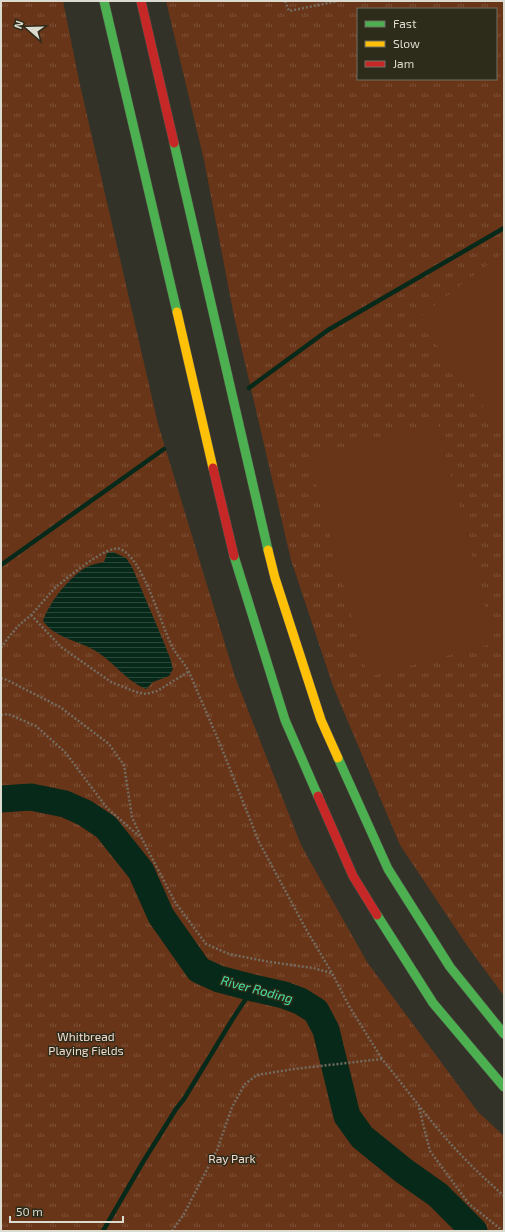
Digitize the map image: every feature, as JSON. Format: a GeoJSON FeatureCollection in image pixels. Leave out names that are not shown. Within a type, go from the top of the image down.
{"type":"FeatureCollection","features":[{"type":"Feature","properties":{"kind":"highway"},"geometry":{"type":"LineString","coordinates":[[104,1],[233,552],[285,720],[353,876],[433,1003],[504,1087]]}},
{"type":"Feature","properties":{"kind":"highway"},"geometry":{"type":"LineString","coordinates":[[140,1],[275,578],[321,720],[388,869],[450,967],[504,1034]]}},
{"type":"Feature","properties":{"kind":"path"},"geometry":{"type":"LineString","coordinates":[[285,1],[289,11],[338,1]]}},
{"type":"Feature","properties":{"kind":"path"},"geometry":{"type":"LineString","coordinates":[[1,648],[15,630],[57,587],[91,560],[108,550],[119,548],[129,554],[138,567],[153,599],[171,646],[185,664],[189,672],[220,744],[259,842],[307,931],[332,973],[348,1006],[382,1059],[407,1089],[418,1106],[466,1160],[504,1196]]}},
{"type":"Feature","properties":{"kind":"path"},"geometry":{"type":"LineString","coordinates":[[30,616],[61,647],[111,682],[136,692],[146,694],[157,691],[189,672]]}},
{"type":"Feature","properties":{"kind":"path"},"geometry":{"type":"LineString","coordinates":[[1,678],[60,707],[109,744],[124,765],[132,817],[141,837],[175,902],[206,944],[229,954],[313,968],[332,973]]}},
{"type":"Feature","properties":{"kind":"path"},"geometry":{"type":"LineString","coordinates":[[1,715],[8,714],[36,726],[65,752],[107,808],[141,837]]}},
{"type":"Feature","properties":{"kind":"path"},"geometry":{"type":"LineString","coordinates":[[172,1231],[184,1214],[217,1150],[232,1107],[245,1084],[257,1075],[294,1069],[382,1059]]}},
{"type":"Feature","properties":{"kind":"path"},"geometry":{"type":"LineString","coordinates":[[418,1106],[430,1151],[469,1204],[503,1231]]}},
{"type":"Feature","properties":{"kind":"green space"},"geometry":{"type":"Polygon","coordinates":[[[1,1],[63,1],[80,85],[158,424],[235,677],[301,845],[367,962],[478,1112],[504,1136],[504,1231],[1,1231],[1,1]]]}},
{"type":"Feature","properties":{"kind":"green space"},"geometry":{"type":"Polygon","coordinates":[[[166,1],[504,1],[504,996],[466,944],[400,845],[333,686],[291,560],[234,316],[204,160],[166,1]]]}},
{"type":"Feature","properties":{"kind":"green space"},"geometry":{"type":"Polygon","coordinates":[[[504,252],[504,434],[417,319],[504,252]]]}},
{"type":"Feature","properties":{"kind":"green space"},"geometry":{"type":"Polygon","coordinates":[[[437,422],[495,643],[368,677],[309,457],[437,422]]]}},
{"type":"Feature","properties":{"kind":"shaded area"},"geometry":{"type":"Polygon","coordinates":[[[113,552],[126,558],[132,567],[162,638],[173,669],[169,676],[153,682],[146,689],[132,681],[94,650],[60,635],[48,627],[43,621],[55,598],[75,575],[89,566],[104,562],[107,553],[113,552]]]}},
{"type":"Feature","properties":{"kind":"waterway"},"geometry":{"type":"LineString","coordinates":[[249,388],[328,330],[504,228]]}},
{"type":"Feature","properties":{"kind":"waterway"},"geometry":{"type":"LineString","coordinates":[[1,565],[164,449]]}},
{"type":"Feature","properties":{"kind":"waterway","name":"River Roding"},"geometry":{"type":"LineString","coordinates":[[1,799],[31,797],[65,804],[85,813],[106,827],[141,871],[161,916],[199,970],[219,979],[284,995],[300,1001],[316,1011],[326,1030],[347,1116],[362,1137],[404,1171],[438,1195],[474,1231]]}},
{"type":"Feature","properties":{"kind":"waterway"},"geometry":{"type":"LineString","coordinates":[[103,1231],[143,1162],[253,988]]}},
{"type":"Feature","properties":{"kind":"traffic: fast"},"geometry":{"type":"LineString","coordinates":[[104,1],[177,312]]}},
{"type":"Feature","properties":{"kind":"traffic: fast"},"geometry":{"type":"LineString","coordinates":[[174,143],[268,550]]}},
{"type":"Feature","properties":{"kind":"traffic: fast"},"geometry":{"type":"LineString","coordinates":[[234,556],[285,720],[318,796]]}},
{"type":"Feature","properties":{"kind":"traffic: fast"},"geometry":{"type":"LineString","coordinates":[[338,758],[388,869],[450,967],[504,1034]]}},
{"type":"Feature","properties":{"kind":"traffic: fast"},"geometry":{"type":"LineString","coordinates":[[377,915],[433,1003],[504,1087]]}},
{"type":"Feature","properties":{"kind":"traffic: slow"},"geometry":{"type":"LineString","coordinates":[[177,312],[213,468]]}},
{"type":"Feature","properties":{"kind":"traffic: slow"},"geometry":{"type":"LineString","coordinates":[[268,550],[275,578],[321,720],[338,758]]}},
{"type":"Feature","properties":{"kind":"traffic: jam"},"geometry":{"type":"LineString","coordinates":[[141,1],[174,143]]}},
{"type":"Feature","properties":{"kind":"traffic: jam"},"geometry":{"type":"LineString","coordinates":[[213,468],[234,556]]}},
{"type":"Feature","properties":{"kind":"traffic: jam"},"geometry":{"type":"LineString","coordinates":[[318,796],[353,876],[377,915]]}},
{"type":"Feature","properties":{"kind":"park label","name":"Whitbread Playing Fields"},"geometry":{"type":"Point","coordinates":[86,1043]}},
{"type":"Feature","properties":{"kind":"park label","name":"Ray Park"},"geometry":{"type":"Point","coordinates":[232,1158]}}]}
